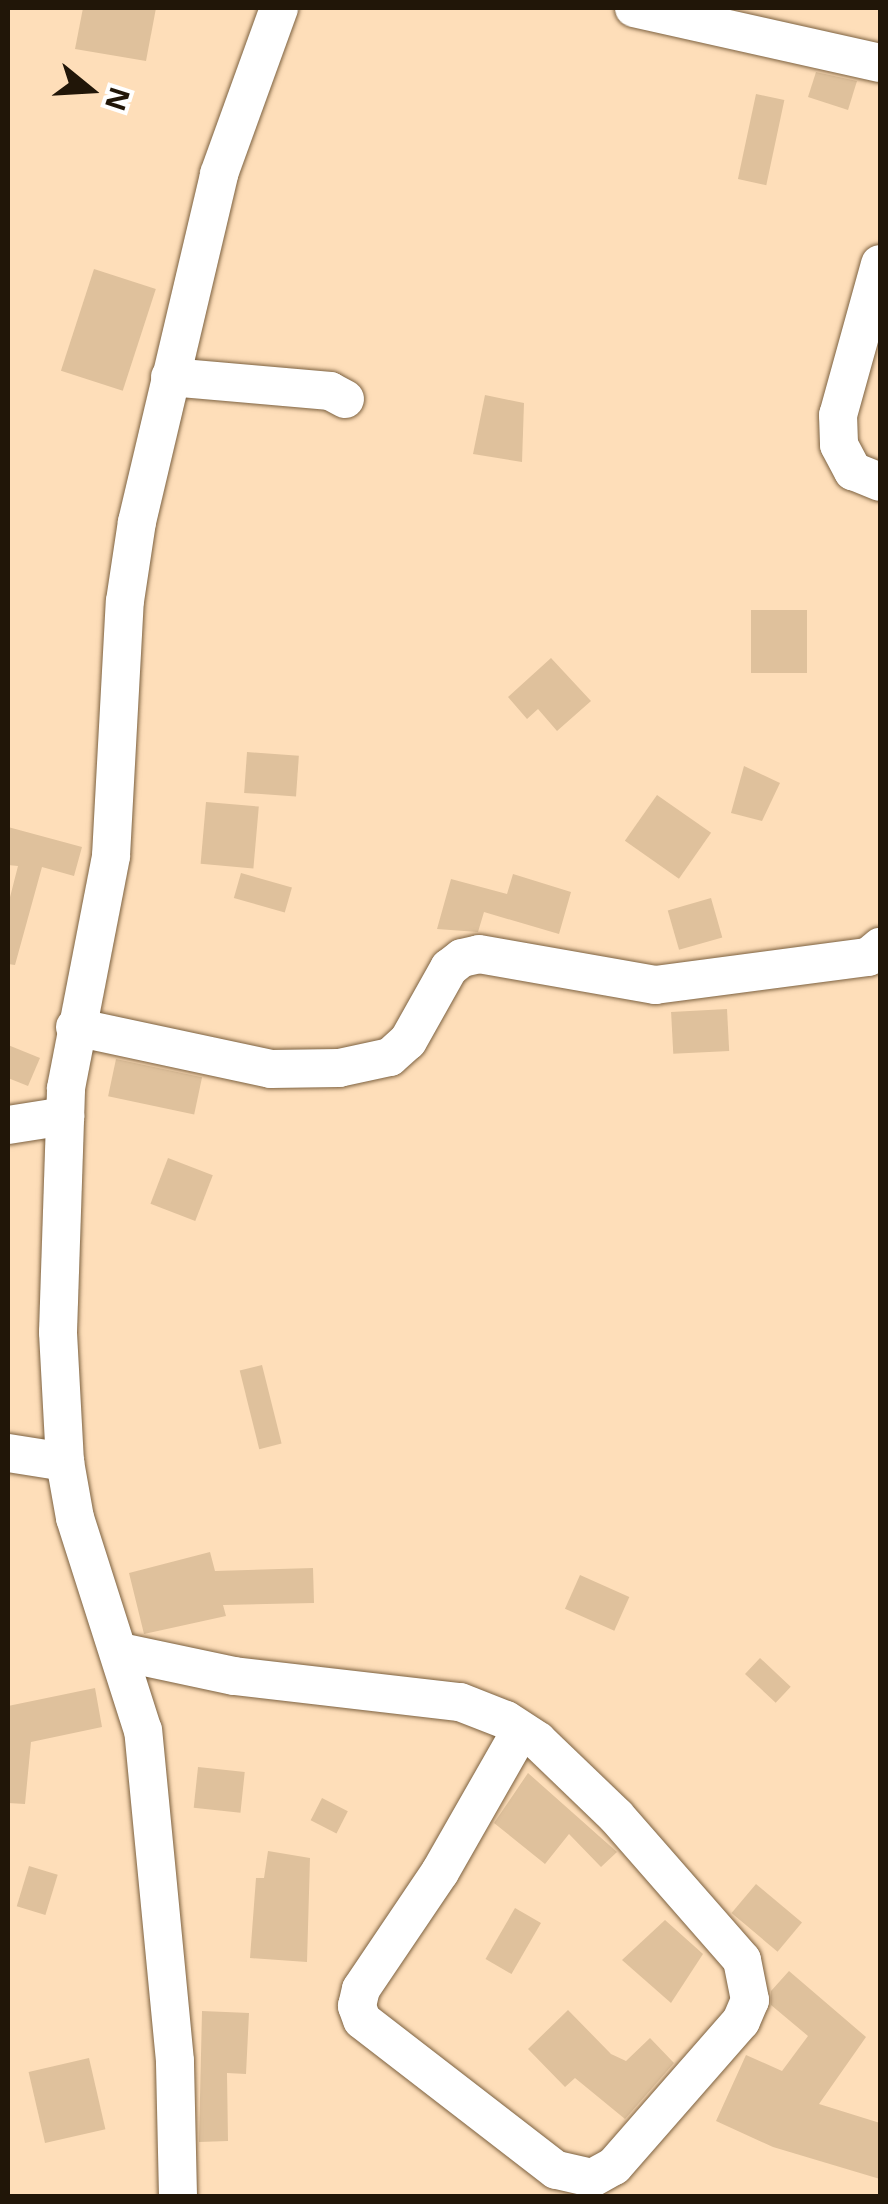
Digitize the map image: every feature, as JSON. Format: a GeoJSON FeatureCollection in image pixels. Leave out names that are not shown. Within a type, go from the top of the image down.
{"type":"FeatureCollection","features":[{"type":"Feature","properties":{"kind":"street"},"geometry":{"type":"LineString","coordinates":[[178,2196],[175,2061],[144,1731],[76,1518],[65,1462],[58,1332],[65,1116],[75,1028],[104,908],[125,601],[170,377],[220,174],[279,8]]}},
{"type":"Feature","properties":{"kind":"street"},"geometry":{"type":"LineString","coordinates":[[634,8],[880,63]]}},
{"type":"Feature","properties":{"kind":"street"},"geometry":{"type":"LineString","coordinates":[[880,264],[838,415],[840,445],[854,471],[880,482]]}},
{"type":"Feature","properties":{"kind":"street"},"geometry":{"type":"LineString","coordinates":[[170,377],[330,391],[345,399]]}},
{"type":"Feature","properties":{"kind":"street"},"geometry":{"type":"LineString","coordinates":[[75,1028],[272,1069],[339,1068],[390,1057],[408,1041],[448,968],[462,958],[479,954],[655,985],[738,978],[868,956],[880,947]]}},
{"type":"Feature","properties":{"kind":"street"},"geometry":{"type":"LineString","coordinates":[[8,1125],[65,1116]]}},
{"type":"Feature","properties":{"kind":"street"},"geometry":{"type":"LineString","coordinates":[[8,1452],[65,1462]]}},
{"type":"Feature","properties":{"kind":"street"},"geometry":{"type":"LineString","coordinates":[[121,1652],[234,1676],[460,1702],[521,1730],[567,1764],[742,1960],[748,1983],[741,2021],[627,2152],[588,2187],[556,2170],[362,2020],[357,2006],[361,1989],[440,1872],[521,1730]]}},
{"type":"Feature","properties":{"kind":"building"},"geometry":{"type":"Polygon","coordinates":[[[83,8],[156,8],[146,61],[75,49],[83,8]]]}},
{"type":"Feature","properties":{"kind":"building"},"geometry":{"type":"Polygon","coordinates":[[[816,72],[857,81],[848,110],[808,97],[816,72]]]}},
{"type":"Feature","properties":{"kind":"building"},"geometry":{"type":"Polygon","coordinates":[[[756,94],[784,100],[766,185],[738,179],[756,94]]]}},
{"type":"Feature","properties":{"kind":"building"},"geometry":{"type":"Polygon","coordinates":[[[94,269],[156,289],[123,391],[61,371],[94,269]]]}},
{"type":"Feature","properties":{"kind":"building"},"geometry":{"type":"Polygon","coordinates":[[[485,395],[524,403],[522,462],[473,454],[485,395]]]}},
{"type":"Feature","properties":{"kind":"building"},"geometry":{"type":"Polygon","coordinates":[[[751,610],[807,610],[807,673],[751,673],[751,610]]]}},
{"type":"Feature","properties":{"kind":"building"},"geometry":{"type":"Polygon","coordinates":[[[551,658],[591,701],[557,731],[538,709],[527,719],[508,697],[551,658]]]}},
{"type":"Feature","properties":{"kind":"building"},"geometry":{"type":"Polygon","coordinates":[[[247,752],[299,756],[296,797],[244,793],[247,752]]]}},
{"type":"Feature","properties":{"kind":"building"},"geometry":{"type":"Polygon","coordinates":[[[744,766],[780,783],[762,821],[731,813],[744,766]]]}},
{"type":"Feature","properties":{"kind":"building"},"geometry":{"type":"Polygon","coordinates":[[[657,795],[711,833],[679,879],[625,841],[657,795]]]}},
{"type":"Feature","properties":{"kind":"building"},"geometry":{"type":"Polygon","coordinates":[[[206,802],[259,807],[253,868],[201,864],[206,802]]]}},
{"type":"Feature","properties":{"kind":"building"},"geometry":{"type":"Polygon","coordinates":[[[8,827],[82,847],[74,876],[42,867],[15,965],[8,964],[8,905],[18,866],[8,865],[8,827]]]}},
{"type":"Feature","properties":{"kind":"building"},"geometry":{"type":"Polygon","coordinates":[[[241,873],[292,888],[285,913],[234,898],[241,873]]]}},
{"type":"Feature","properties":{"kind":"building"},"geometry":{"type":"Polygon","coordinates":[[[513,874],[571,892],[559,934],[484,912],[478,932],[437,929],[451,879],[507,894],[513,874]]]}},
{"type":"Feature","properties":{"kind":"building"},"geometry":{"type":"Polygon","coordinates":[[[711,898],[722,937],[679,950],[668,910],[711,898]]]}},
{"type":"Feature","properties":{"kind":"building"},"geometry":{"type":"Polygon","coordinates":[[[727,1009],[729,1051],[673,1054],[671,1012],[727,1009]]]}},
{"type":"Feature","properties":{"kind":"building"},"geometry":{"type":"Polygon","coordinates":[[[8,1045],[40,1058],[28,1086],[8,1078],[8,1045]]]}},
{"type":"Feature","properties":{"kind":"building"},"geometry":{"type":"Polygon","coordinates":[[[116,1059],[202,1077],[194,1114],[108,1096],[116,1059]]]}},
{"type":"Feature","properties":{"kind":"building"},"geometry":{"type":"Polygon","coordinates":[[[168,1158],[213,1175],[195,1221],[150,1204],[168,1158]]]}},
{"type":"Feature","properties":{"kind":"building"},"geometry":{"type":"Polygon","coordinates":[[[262,1365],[282,1444],[259,1449],[240,1371],[262,1365]]]}},
{"type":"Feature","properties":{"kind":"building"},"geometry":{"type":"Polygon","coordinates":[[[210,1552],[215,1571],[313,1568],[314,1603],[223,1605],[226,1616],[144,1634],[129,1573],[210,1552]]]}},
{"type":"Feature","properties":{"kind":"building"},"geometry":{"type":"Polygon","coordinates":[[[580,1575],[629,1597],[614,1631],[565,1609],[580,1575]]]}},
{"type":"Feature","properties":{"kind":"building"},"geometry":{"type":"Polygon","coordinates":[[[760,1658],[791,1687],[776,1703],[745,1674],[760,1658]]]}},
{"type":"Feature","properties":{"kind":"building"},"geometry":{"type":"Polygon","coordinates":[[[95,1688],[102,1727],[31,1742],[25,1804],[8,1803],[8,1706],[95,1688]]]}},
{"type":"Feature","properties":{"kind":"building"},"geometry":{"type":"Polygon","coordinates":[[[198,1767],[245,1772],[240,1813],[194,1808],[198,1767]]]}},
{"type":"Feature","properties":{"kind":"building"},"geometry":{"type":"Polygon","coordinates":[[[528,1773],[617,1852],[601,1867],[569,1834],[545,1864],[494,1823],[528,1773]]]}},
{"type":"Feature","properties":{"kind":"building"},"geometry":{"type":"Polygon","coordinates":[[[322,1798],[348,1811],[336,1833],[311,1820],[322,1798]]]}},
{"type":"Feature","properties":{"kind":"building"},"geometry":{"type":"Polygon","coordinates":[[[268,1851],[310,1858],[307,1962],[250,1958],[256,1878],[264,1878],[268,1851]]]}},
{"type":"Feature","properties":{"kind":"building"},"geometry":{"type":"Polygon","coordinates":[[[29,1866],[58,1875],[45,1915],[17,1906],[29,1866]]]}},
{"type":"Feature","properties":{"kind":"building"},"geometry":{"type":"Polygon","coordinates":[[[756,1884],[802,1923],[778,1952],[732,1913],[756,1884]]]}},
{"type":"Feature","properties":{"kind":"building"},"geometry":{"type":"Polygon","coordinates":[[[515,1908],[541,1923],[511,1974],[486,1959],[515,1908]]]}},
{"type":"Feature","properties":{"kind":"building"},"geometry":{"type":"Polygon","coordinates":[[[665,1920],[703,1954],[671,2003],[622,1960],[665,1920]]]}},
{"type":"Feature","properties":{"kind":"building"},"geometry":{"type":"Polygon","coordinates":[[[789,1971],[866,2037],[819,2104],[880,2123],[880,2179],[773,2147],[716,2121],[746,2055],[782,2071],[808,2036],[771,2005],[771,1991],[789,1971]]]}},
{"type":"Feature","properties":{"kind":"building"},"geometry":{"type":"Polygon","coordinates":[[[568,2010],[611,2054],[626,2061],[650,2038],[674,2063],[625,2119],[575,2078],[565,2087],[528,2049],[568,2010]]]}},
{"type":"Feature","properties":{"kind":"building"},"geometry":{"type":"Polygon","coordinates":[[[202,2011],[249,2013],[246,2074],[227,2073],[228,2141],[199,2142],[202,2011]]]}},
{"type":"Feature","properties":{"kind":"building"},"geometry":{"type":"Polygon","coordinates":[[[89,2058],[105,2129],[45,2143],[29,2072],[89,2058]]]}}]}
